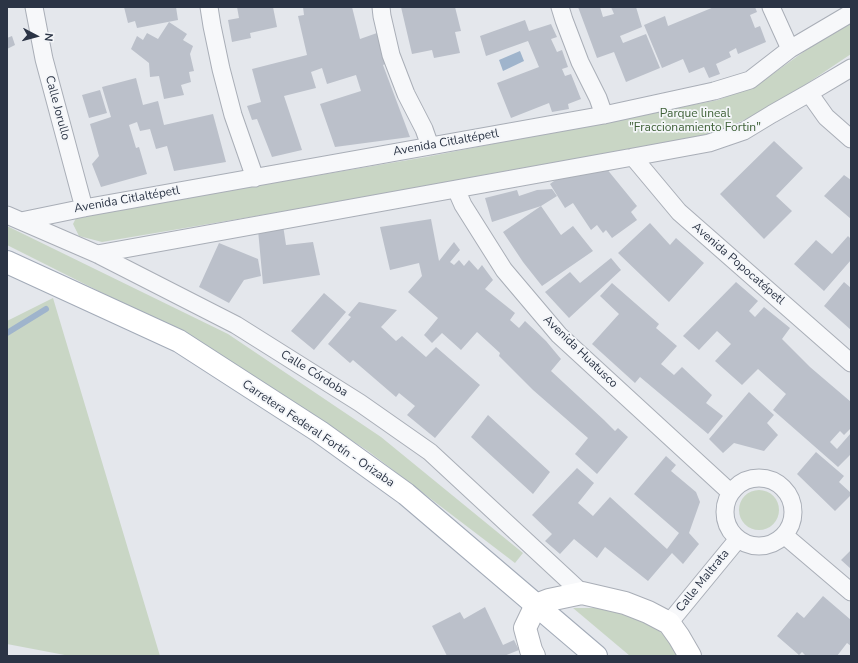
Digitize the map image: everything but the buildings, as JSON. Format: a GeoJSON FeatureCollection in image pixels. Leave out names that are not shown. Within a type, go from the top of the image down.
{"type":"FeatureCollection","features":[{"type":"Feature","properties":{"kind":"main road","name":"Carretera Federal Fortín - Orizaba"},"geometry":{"type":"LineString","coordinates":[[7,262],[179,341],[320,432],[406,494],[596,656]]}},
{"type":"Feature","properties":{"kind":"main road"},"geometry":{"type":"LineString","coordinates":[[534,656],[525,628],[536,605],[549,600],[582,593],[625,604],[648,612],[669,623],[690,656]]}},
{"type":"Feature","properties":{"kind":"street","name":"Calle Jorullo"},"geometry":{"type":"LineString","coordinates":[[34,7],[44,59],[84,208]]}},
{"type":"Feature","properties":{"kind":"street"},"geometry":{"type":"LineString","coordinates":[[210,7],[212,26],[233,115],[255,178]]}},
{"type":"Feature","properties":{"kind":"street"},"geometry":{"type":"LineString","coordinates":[[381,7],[392,55],[406,94],[424,129],[430,146]]}},
{"type":"Feature","properties":{"kind":"street"},"geometry":{"type":"LineString","coordinates":[[560,7],[580,62],[598,98],[604,115]]}},
{"type":"Feature","properties":{"kind":"street"},"geometry":{"type":"LineString","coordinates":[[771,7],[790,49]]}},
{"type":"Feature","properties":{"kind":"street","name":"Avenida Citlaltépetl"},"geometry":{"type":"LineString","coordinates":[[14,218],[84,208],[604,115],[714,91],[750,80],[790,49],[851,13]]}},
{"type":"Feature","properties":{"kind":"street"},"geometry":{"type":"LineString","coordinates":[[97,254],[709,143],[744,131],[851,68]]}},
{"type":"Feature","properties":{"kind":"street"},"geometry":{"type":"LineString","coordinates":[[809,93],[826,116],[851,139]]}},
{"type":"Feature","properties":{"kind":"street","name":"Avenida Popocatépetl"},"geometry":{"type":"LineString","coordinates":[[633,157],[679,212],[851,363]]}},
{"type":"Feature","properties":{"kind":"street","name":"Avenida Huatusco"},"geometry":{"type":"LineString","coordinates":[[456,189],[463,205],[504,270],[559,335],[731,493]]}},
{"type":"Feature","properties":{"kind":"street","name":"Calle Córdoba"},"geometry":{"type":"LineString","coordinates":[[14,218],[97,254],[236,325],[360,403],[430,452],[582,593]]}},
{"type":"Feature","properties":{"kind":"street"},"geometry":{"type":"LineString","coordinates":[[759,478],[770,480],[780,486],[787,494],[791,504],[792,515],[789,526],[784,535],[776,542],[756,546],[747,544],[738,539],[731,532],[726,523],[726,502],[738,485],[748,480],[759,478]]}},
{"type":"Feature","properties":{"kind":"street"},"geometry":{"type":"LineString","coordinates":[[784,535],[851,592]]}},
{"type":"Feature","properties":{"kind":"street","name":"Calle Maltrata"},"geometry":{"type":"LineString","coordinates":[[669,623],[738,539]]}},
{"type":"Feature","properties":{"kind":"green space","name":"Parque lineal \"Fraccionamiento Fortin\""},"geometry":{"type":"Polygon","coordinates":[[[851,20],[851,54],[766,111],[705,136],[483,175],[392,193],[102,242],[79,236],[73,224],[77,216],[426,157],[718,100],[760,83],[837,28],[851,20]]]}},
{"type":"Feature","properties":{"kind":"green space"},"geometry":{"type":"Polygon","coordinates":[[[7,226],[228,334],[381,437],[523,553],[515,563],[368,451],[202,343],[7,245],[7,226]]]}},
{"type":"Feature","properties":{"kind":"green space"},"geometry":{"type":"Polygon","coordinates":[[[53,298],[160,656],[70,656],[7,644],[7,321],[53,298]]]}},
{"type":"Feature","properties":{"kind":"green space"},"geometry":{"type":"Polygon","coordinates":[[[763,490],[770,493],[776,499],[779,510],[778,518],[770,527],[763,530],[755,530],[748,527],[740,518],[739,506],[742,499],[751,491],[763,490]]]}},
{"type":"Feature","properties":{"kind":"green space"},"geometry":{"type":"Polygon","coordinates":[[[573,608],[601,608],[631,615],[655,627],[674,645],[680,656],[630,656],[573,608]]]}},
{"type":"Feature","properties":{"kind":"water"},"geometry":{"type":"Polygon","coordinates":[[[520,51],[524,61],[503,71],[499,60],[520,51]]]}},
{"type":"Feature","properties":{"kind":"waterway"},"geometry":{"type":"LineString","coordinates":[[7,333],[46,309]]}}]}
